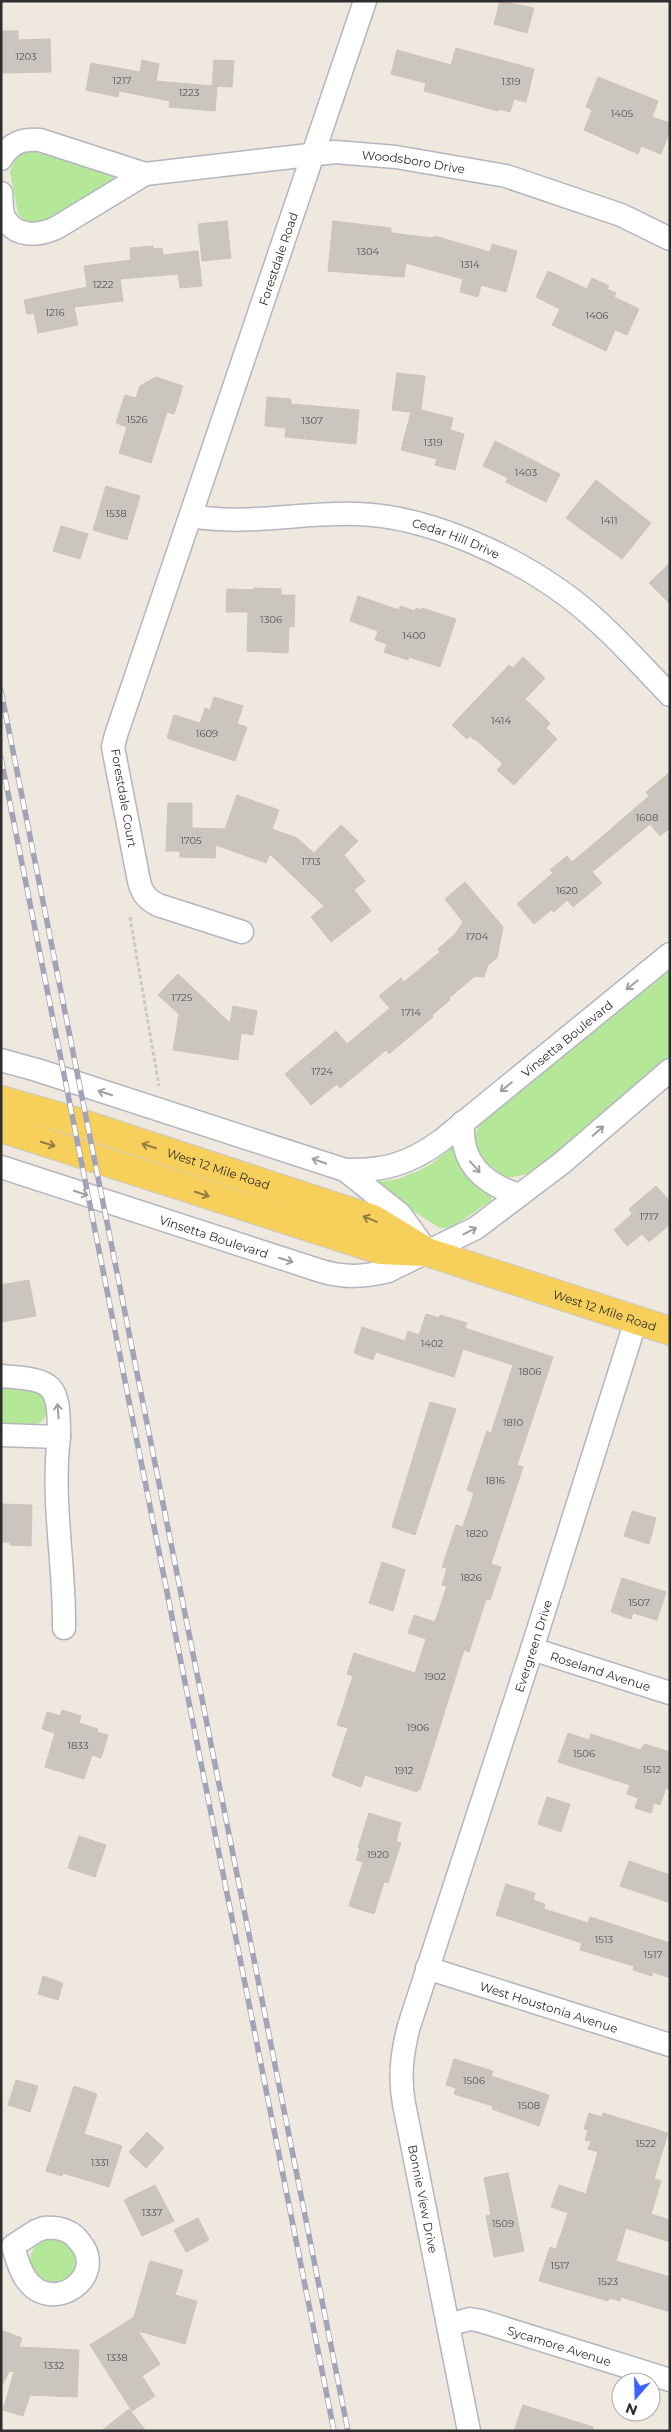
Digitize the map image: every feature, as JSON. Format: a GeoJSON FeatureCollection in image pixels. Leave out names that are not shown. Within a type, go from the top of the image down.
{"type":"FeatureCollection","features":[{"type":"Feature","properties":{"kind":"main road","name":"West 12 Mile Road"},"geometry":{"type":"LineString","coordinates":[[1,1100],[68,1119],[373,1219],[427,1252],[670,1331]]}},
{"type":"Feature","properties":{"kind":"main road","name":"West 12 Mile Road"},"geometry":{"type":"LineString","coordinates":[[1,1128],[380,1250],[427,1252]]}},
{"type":"Feature","properties":{"kind":"street","name":"Forestdale Road"},"geometry":{"type":"LineString","coordinates":[[191,516],[365,1]]}},
{"type":"Feature","properties":{"kind":"street","name":"Woodsboro Drive"},"geometry":{"type":"LineString","coordinates":[[1,159],[16,142],[25,139],[40,140],[145,174]]}},
{"type":"Feature","properties":{"kind":"street","name":"Woodsboro Drive"},"geometry":{"type":"LineString","coordinates":[[1,193],[3,215],[9,224],[28,234],[42,235],[145,174],[335,152],[396,157],[506,176],[621,215],[670,239]]}},
{"type":"Feature","properties":{"kind":"street","name":"Cedar Hill Drive"},"geometry":{"type":"LineString","coordinates":[[191,516],[213,520],[246,520],[326,513],[359,514],[390,517],[461,539],[515,562],[567,596],[670,695]]}},
{"type":"Feature","properties":{"kind":"street","name":"Forestdale Court"},"geometry":{"type":"LineString","coordinates":[[191,516],[113,746],[141,890],[148,899],[158,905],[242,932]]}},
{"type":"Feature","properties":{"kind":"street","name":"Vinsetta Boulevard"},"geometry":{"type":"LineString","coordinates":[[1,1060],[345,1170],[373,1171],[405,1163],[424,1153],[670,954]]}},
{"type":"Feature","properties":{"kind":"street","name":"Vinsetta Boulevard"},"geometry":{"type":"LineString","coordinates":[[1,1168],[338,1276],[354,1277],[388,1271],[476,1228],[562,1163],[670,1070]]}},
{"type":"Feature","properties":{"kind":"street"},"geometry":{"type":"LineString","coordinates":[[463,1122],[465,1150],[471,1165],[492,1184],[520,1195]]}},
{"type":"Feature","properties":{"kind":"street","name":"Vinsetta Boulevard"},"geometry":{"type":"LineString","coordinates":[[345,1170],[400,1214],[427,1252]]}},
{"type":"Feature","properties":{"kind":"street","name":"Evergreen Drive"},"geometry":{"type":"LineString","coordinates":[[427,1968],[532,1649],[636,1320]]}},
{"type":"Feature","properties":{"kind":"street"},"geometry":{"type":"LineString","coordinates":[[1,1376],[41,1381],[53,1388],[58,1400],[59,1437],[55,1490],[65,1596],[64,1628]]}},
{"type":"Feature","properties":{"kind":"street"},"geometry":{"type":"LineString","coordinates":[[1,1435],[59,1437]]}},
{"type":"Feature","properties":{"kind":"street","name":"Roseland Avenue"},"geometry":{"type":"LineString","coordinates":[[532,1649],[670,1693]]}},
{"type":"Feature","properties":{"kind":"street","name":"West Houstonia Avenue"},"geometry":{"type":"LineString","coordinates":[[427,1968],[670,2045]]}},
{"type":"Feature","properties":{"kind":"street","name":"Bonnie View Drive"},"geometry":{"type":"LineString","coordinates":[[427,1968],[404,2045],[400,2082],[469,2431]]}},
{"type":"Feature","properties":{"kind":"street","name":"Sycamore Avenue"},"geometry":{"type":"LineString","coordinates":[[448,2325],[470,2319],[480,2321],[670,2380]]}},
{"type":"Feature","properties":{"kind":"path"},"geometry":{"type":"LineString","coordinates":[[130,917],[160,1092]]}},
{"type":"Feature","properties":{"kind":"green space"},"geometry":{"type":"Polygon","coordinates":[[[33,150],[112,175],[116,181],[52,222],[29,224],[18,214],[10,172],[18,156],[33,150]]]}},
{"type":"Feature","properties":{"kind":"green space"},"geometry":{"type":"Polygon","coordinates":[[[670,965],[670,1056],[532,1172],[515,1177],[505,1177],[499,1176],[489,1169],[484,1164],[476,1147],[475,1139],[478,1126],[670,965]]]}},
{"type":"Feature","properties":{"kind":"green space"},"geometry":{"type":"Polygon","coordinates":[[[452,1148],[455,1149],[467,1177],[477,1187],[491,1196],[492,1200],[451,1228],[438,1227],[374,1186],[375,1182],[398,1179],[420,1170],[452,1148]]]}},
{"type":"Feature","properties":{"kind":"green space"},"geometry":{"type":"Polygon","coordinates":[[[1,1387],[32,1390],[39,1393],[47,1404],[47,1412],[42,1421],[29,1426],[1,1424],[1,1387]]]}},
{"type":"Feature","properties":{"kind":"green space"},"geometry":{"type":"Polygon","coordinates":[[[53,2238],[66,2242],[72,2248],[76,2261],[72,2274],[66,2280],[53,2284],[40,2280],[34,2274],[30,2261],[34,2248],[40,2242],[53,2238]]]}},
{"type":"Feature","properties":{"kind":"building"},"geometry":{"type":"Polygon","coordinates":[[[500,1],[534,8],[527,33],[494,24],[500,1]]]}},
{"type":"Feature","properties":{"kind":"building"},"geometry":{"type":"Polygon","coordinates":[[[1,31],[18,31],[18,40],[50,39],[51,72],[1,73],[1,31]]]}},
{"type":"Feature","properties":{"kind":"building"},"geometry":{"type":"Polygon","coordinates":[[[456,48],[534,69],[526,102],[514,99],[510,112],[499,109],[498,111],[424,91],[426,83],[391,74],[397,50],[451,65],[456,48]]]}},
{"type":"Feature","properties":{"kind":"building"},"geometry":{"type":"Polygon","coordinates":[[[142,60],[159,64],[156,81],[212,86],[214,60],[234,61],[232,87],[217,86],[215,111],[169,107],[170,101],[119,91],[118,97],[86,90],[91,63],[140,72],[142,60]]]}},
{"type":"Feature","properties":{"kind":"building"},"geometry":{"type":"Polygon","coordinates":[[[598,77],[658,101],[652,117],[670,123],[670,130],[661,154],[641,146],[638,154],[584,130],[592,110],[586,107],[598,77]]]}},
{"type":"Feature","properties":{"kind":"building"},"geometry":{"type":"Polygon","coordinates":[[[227,221],[231,258],[202,261],[198,224],[227,221]]]}},
{"type":"Feature","properties":{"kind":"building"},"geometry":{"type":"Polygon","coordinates":[[[333,221],[391,228],[391,233],[433,238],[434,236],[490,252],[492,244],[517,251],[506,292],[481,285],[478,297],[460,292],[463,279],[406,263],[404,277],[328,271],[333,221]]]}},
{"type":"Feature","properties":{"kind":"building"},"geometry":{"type":"Polygon","coordinates":[[[153,246],[153,249],[162,248],[163,255],[198,251],[202,286],[180,288],[178,274],[120,279],[123,301],[74,307],[78,325],[38,333],[34,313],[27,314],[24,300],[87,287],[84,266],[131,260],[130,248],[153,246]]]}},
{"type":"Feature","properties":{"kind":"building"},"geometry":{"type":"Polygon","coordinates":[[[548,271],[587,289],[592,278],[609,286],[607,289],[616,293],[614,297],[639,309],[627,335],[615,330],[606,351],[552,325],[560,309],[536,297],[548,271]]]}},
{"type":"Feature","properties":{"kind":"building"},"geometry":{"type":"Polygon","coordinates":[[[397,373],[425,376],[421,410],[453,418],[450,430],[464,434],[455,470],[435,465],[437,459],[401,450],[411,412],[392,410],[397,373]]]}},
{"type":"Feature","properties":{"kind":"building"},"geometry":{"type":"Polygon","coordinates":[[[156,377],[183,386],[174,414],[167,412],[151,463],[119,453],[127,427],[116,423],[125,395],[136,398],[140,386],[156,377]]]}},
{"type":"Feature","properties":{"kind":"building"},"geometry":{"type":"Polygon","coordinates":[[[267,397],[291,399],[291,404],[359,410],[356,444],[285,437],[286,428],[265,426],[267,397]]]}},
{"type":"Feature","properties":{"kind":"building"},"geometry":{"type":"Polygon","coordinates":[[[495,441],[560,474],[546,502],[506,482],[508,478],[483,466],[495,441]]]}},
{"type":"Feature","properties":{"kind":"building"},"geometry":{"type":"Polygon","coordinates":[[[596,480],[651,523],[622,559],[566,518],[596,480]]]}},
{"type":"Feature","properties":{"kind":"building"},"geometry":{"type":"Polygon","coordinates":[[[106,486],[140,496],[127,540],[93,530],[106,486]]]}},
{"type":"Feature","properties":{"kind":"building"},"geometry":{"type":"Polygon","coordinates":[[[61,526],[88,534],[80,559],[53,551],[61,526]]]}},
{"type":"Feature","properties":{"kind":"building"},"geometry":{"type":"Polygon","coordinates":[[[670,563],[670,604],[649,583],[670,563]]]}},
{"type":"Feature","properties":{"kind":"building"},"geometry":{"type":"Polygon","coordinates":[[[254,588],[281,589],[281,595],[295,595],[294,627],[289,626],[288,653],[247,651],[248,612],[226,612],[227,589],[254,590],[254,588]]]}},
{"type":"Feature","properties":{"kind":"building"},"geometry":{"type":"Polygon","coordinates":[[[358,596],[399,610],[400,606],[415,611],[416,608],[421,610],[422,608],[456,619],[440,667],[409,657],[408,660],[384,652],[387,644],[375,640],[378,631],[350,621],[358,596]]]}},
{"type":"Feature","properties":{"kind":"building"},"geometry":{"type":"Polygon","coordinates":[[[523,657],[545,678],[525,699],[550,723],[546,728],[557,739],[514,785],[497,770],[503,764],[475,739],[470,736],[467,739],[452,725],[509,665],[513,668],[523,657]]]}},
{"type":"Feature","properties":{"kind":"building"},"geometry":{"type":"Polygon","coordinates":[[[214,697],[243,706],[237,724],[247,727],[235,761],[167,738],[174,715],[200,723],[205,708],[210,710],[214,697]]]}},
{"type":"Feature","properties":{"kind":"building"},"geometry":{"type":"Polygon","coordinates":[[[670,772],[670,828],[660,836],[650,824],[592,872],[602,883],[573,907],[567,900],[554,912],[551,910],[534,924],[517,904],[553,873],[550,870],[567,856],[572,862],[604,835],[649,796],[646,792],[670,772]]]}},
{"type":"Feature","properties":{"kind":"building"},"geometry":{"type":"Polygon","coordinates":[[[237,795],[279,810],[272,829],[297,838],[314,853],[341,825],[358,841],[344,855],[365,881],[354,890],[371,911],[331,942],[311,917],[324,906],[270,854],[266,863],[216,845],[215,858],[180,857],[180,851],[166,851],[168,803],[192,803],[192,828],[225,829],[237,795]]]}},
{"type":"Feature","properties":{"kind":"building"},"geometry":{"type":"Polygon","coordinates":[[[465,882],[503,927],[497,958],[488,965],[484,977],[475,976],[449,998],[450,1000],[432,1015],[433,1017],[389,1054],[386,1050],[340,1088],[337,1084],[311,1105],[285,1074],[336,1031],[347,1044],[390,1008],[379,996],[401,978],[404,982],[440,952],[438,949],[455,934],[463,922],[445,899],[465,882]]]}},
{"type":"Feature","properties":{"kind":"building"},"geometry":{"type":"Polygon","coordinates":[[[178,974],[230,1023],[233,1006],[257,1011],[253,1035],[241,1033],[238,1060],[173,1050],[179,1014],[158,995],[178,974]]]}},
{"type":"Feature","properties":{"kind":"building"},"geometry":{"type":"Polygon","coordinates":[[[656,1186],[670,1201],[670,1224],[649,1242],[642,1234],[627,1246],[614,1230],[632,1214],[629,1209],[656,1186]]]}},
{"type":"Feature","properties":{"kind":"building"},"geometry":{"type":"Polygon","coordinates":[[[29,1280],[36,1316],[1,1322],[1,1285],[29,1280]]]}},
{"type":"Feature","properties":{"kind":"building"},"geometry":{"type":"Polygon","coordinates":[[[426,1314],[439,1318],[440,1315],[467,1323],[465,1328],[553,1357],[517,1465],[523,1467],[491,1564],[501,1567],[490,1600],[486,1599],[469,1652],[464,1650],[420,1790],[418,1789],[417,1792],[365,1775],[361,1787],[332,1776],[348,1728],[337,1725],[353,1676],[347,1674],[354,1653],[415,1673],[426,1639],[408,1633],[414,1615],[435,1622],[447,1586],[442,1585],[447,1568],[442,1567],[456,1525],[463,1527],[474,1493],[467,1490],[487,1431],[491,1433],[513,1365],[463,1349],[454,1377],[376,1352],[373,1360],[354,1353],[362,1327],[405,1341],[408,1331],[419,1335],[426,1314]]]}},
{"type":"Feature","properties":{"kind":"building"},"geometry":{"type":"Polygon","coordinates":[[[430,1402],[456,1409],[415,1535],[392,1527],[430,1402]]]}},
{"type":"Feature","properties":{"kind":"building"},"geometry":{"type":"Polygon","coordinates":[[[1,1504],[32,1505],[31,1546],[10,1545],[10,1542],[1,1542],[1,1504]]]}},
{"type":"Feature","properties":{"kind":"building"},"geometry":{"type":"Polygon","coordinates":[[[632,1511],[656,1518],[649,1544],[624,1536],[632,1511]]]}},
{"type":"Feature","properties":{"kind":"building"},"geometry":{"type":"Polygon","coordinates":[[[382,1562],[405,1570],[393,1611],[369,1603],[382,1562]]]}},
{"type":"Feature","properties":{"kind":"building"},"geometry":{"type":"Polygon","coordinates":[[[622,1578],[666,1592],[657,1620],[633,1613],[631,1619],[611,1612],[622,1578]]]}},
{"type":"Feature","properties":{"kind":"building"},"geometry":{"type":"Polygon","coordinates":[[[62,1710],[81,1716],[79,1723],[98,1729],[97,1732],[108,1735],[101,1758],[92,1755],[84,1779],[45,1767],[55,1733],[42,1729],[47,1712],[60,1716],[62,1710]]]}},
{"type":"Feature","properties":{"kind":"building"},"geometry":{"type":"Polygon","coordinates":[[[568,1733],[589,1740],[591,1734],[640,1750],[645,1744],[670,1752],[670,1789],[666,1788],[660,1805],[654,1803],[651,1813],[635,1808],[638,1798],[627,1794],[630,1785],[558,1762],[568,1733]]]}},
{"type":"Feature","properties":{"kind":"building"},"geometry":{"type":"Polygon","coordinates":[[[547,1797],[570,1804],[561,1832],[538,1824],[547,1797]]]}},
{"type":"Feature","properties":{"kind":"building"},"geometry":{"type":"Polygon","coordinates":[[[369,1813],[401,1823],[396,1841],[401,1843],[388,1883],[384,1882],[374,1914],[349,1906],[363,1862],[356,1860],[369,1813]]]}},
{"type":"Feature","properties":{"kind":"building"},"geometry":{"type":"Polygon","coordinates":[[[79,1836],[106,1845],[95,1877],[68,1868],[79,1836]]]}},
{"type":"Feature","properties":{"kind":"building"},"geometry":{"type":"Polygon","coordinates":[[[629,1861],[670,1875],[670,1903],[620,1886],[629,1861]]]}},
{"type":"Feature","properties":{"kind":"building"},"geometry":{"type":"Polygon","coordinates":[[[506,1884],[535,1893],[533,1900],[545,1904],[544,1909],[588,1923],[590,1917],[670,1943],[670,1978],[653,1972],[652,1976],[633,1970],[634,1966],[580,1950],[582,1943],[496,1915],[506,1884]]]}},
{"type":"Feature","properties":{"kind":"building"},"geometry":{"type":"Polygon","coordinates":[[[43,1976],[63,1983],[58,2000],[38,1994],[43,1976]]]}},
{"type":"Feature","properties":{"kind":"building"},"geometry":{"type":"Polygon","coordinates":[[[454,2059],[493,2071],[491,2076],[549,2095],[539,2126],[492,2109],[493,2106],[454,2094],[456,2088],[446,2085],[454,2059]]]}},
{"type":"Feature","properties":{"kind":"building"},"geometry":{"type":"Polygon","coordinates":[[[16,2080],[38,2086],[30,2112],[8,2105],[16,2080]]]}},
{"type":"Feature","properties":{"kind":"building"},"geometry":{"type":"Polygon","coordinates":[[[74,2086],[97,2094],[84,2134],[122,2146],[109,2187],[63,2173],[62,2176],[46,2171],[74,2086]]]}},
{"type":"Feature","properties":{"kind":"building"},"geometry":{"type":"Polygon","coordinates":[[[589,2113],[602,2117],[603,2113],[668,2133],[654,2179],[661,2181],[651,2214],[670,2220],[670,2242],[626,2228],[616,2261],[670,2277],[670,2312],[621,2297],[620,2301],[609,2298],[608,2301],[539,2281],[550,2247],[556,2249],[568,2213],[551,2207],[559,2185],[586,2194],[598,2152],[588,2149],[591,2141],[585,2140],[588,2130],[584,2129],[589,2113]]]}},
{"type":"Feature","properties":{"kind":"building"},"geometry":{"type":"Polygon","coordinates":[[[147,2132],[164,2148],[146,2168],[129,2152],[147,2132]]]}},
{"type":"Feature","properties":{"kind":"building"},"geometry":{"type":"Polygon","coordinates":[[[508,2173],[524,2251],[494,2257],[486,2216],[491,2215],[484,2178],[508,2173]]]}},
{"type":"Feature","properties":{"kind":"building"},"geometry":{"type":"Polygon","coordinates":[[[155,2185],[174,2221],[142,2236],[124,2200],[155,2185]]]}},
{"type":"Feature","properties":{"kind":"building"},"geometry":{"type":"Polygon","coordinates":[[[198,2218],[209,2240],[186,2252],[174,2230],[198,2218]]]}},
{"type":"Feature","properties":{"kind":"building"},"geometry":{"type":"Polygon","coordinates":[[[150,2261],[183,2270],[175,2295],[197,2301],[185,2344],[138,2331],[160,2364],[142,2376],[155,2396],[132,2411],[90,2345],[134,2317],[150,2261]]]}},
{"type":"Feature","properties":{"kind":"building"},"geometry":{"type":"Polygon","coordinates":[[[1,2330],[22,2338],[19,2347],[79,2350],[77,2397],[30,2395],[23,2416],[3,2410],[14,2372],[9,2371],[1,2388],[1,2330]]]}},
{"type":"Feature","properties":{"kind":"building"},"geometry":{"type":"Polygon","coordinates":[[[523,2405],[593,2427],[593,2431],[514,2431],[523,2405]]]}},
{"type":"Feature","properties":{"kind":"building"},"geometry":{"type":"Polygon","coordinates":[[[129,2409],[146,2431],[101,2431],[129,2409]]]}},
{"type":"Feature","properties":{"kind":"railway"},"geometry":{"type":"LineString","coordinates":[[1,691],[348,2431]]}},
{"type":"Feature","properties":{"kind":"railway"},"geometry":{"type":"LineString","coordinates":[[1,758],[334,2431]]}}]}
